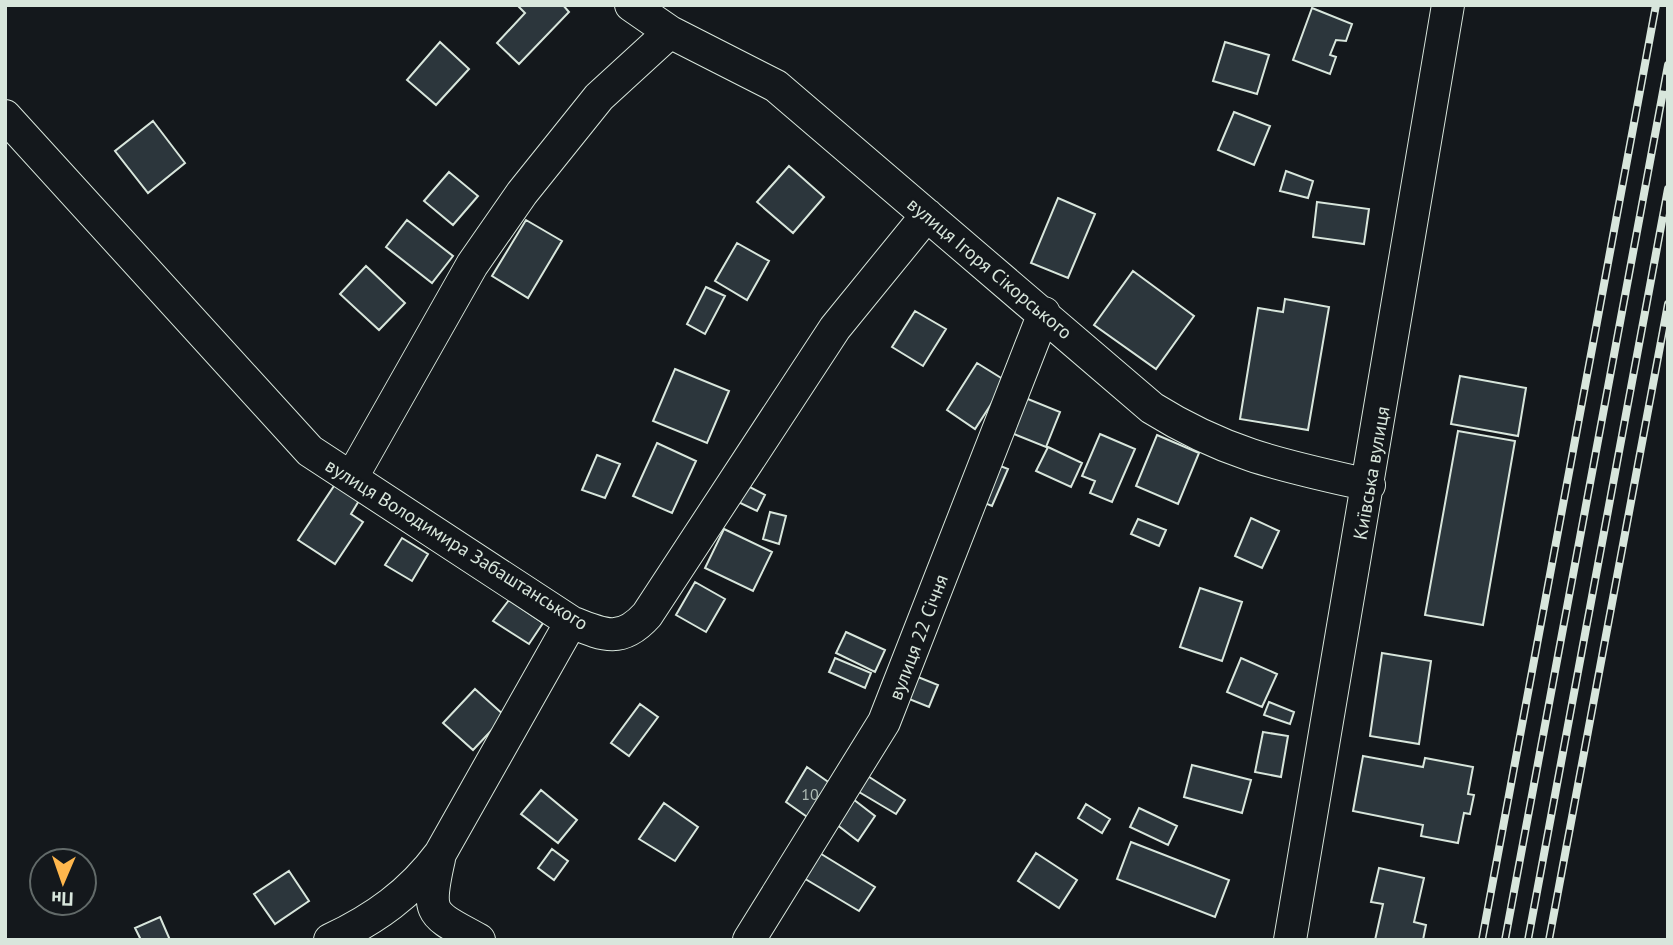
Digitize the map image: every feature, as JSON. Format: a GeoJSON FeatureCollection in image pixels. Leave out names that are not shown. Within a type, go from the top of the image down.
{"type":"FeatureCollection","features":[{"type":"Feature","properties":{"kind":"street","name":"вулиця Ігоря Сікорського"},"geometry":{"type":"LineString","coordinates":[[631,5],[670,32],[776,86],[1152,408],[1216,444],[1267,462],[1369,485]]}},
{"type":"Feature","properties":{"kind":"street","name":"Київська вулиця"},"geometry":{"type":"LineString","coordinates":[[1290,940],[1448,5]]}},
{"type":"Feature","properties":{"kind":"street"},"geometry":{"type":"LineString","coordinates":[[352,477],[472,265],[522,193],[599,97],[670,32]]}},
{"type":"Feature","properties":{"kind":"street","name":"вулиця Володимира Забаштанського"},"geometry":{"type":"LineString","coordinates":[[5,116],[310,451],[571,622],[598,633],[618,635],[635,629],[647,615],[835,328],[927,215]]}},
{"type":"Feature","properties":{"kind":"street","name":"вулиця 22 Січня"},"geometry":{"type":"LineString","coordinates":[[749,940],[884,722],[1044,313]]}},
{"type":"Feature","properties":{"kind":"street"},"geometry":{"type":"LineString","coordinates":[[330,940],[392,904],[418,883],[440,854],[571,622]]}},
{"type":"Feature","properties":{"kind":"street"},"geometry":{"type":"LineString","coordinates":[[440,854],[431,904],[438,918],[479,940]]}},
{"type":"Feature","properties":{"kind":"building"},"geometry":{"type":"Polygon","coordinates":[[[517,5],[563,5],[569,12],[519,64],[497,43],[525,13],[517,5]]]}},
{"type":"Feature","properties":{"kind":"building"},"geometry":{"type":"Polygon","coordinates":[[[1312,8],[1352,24],[1346,41],[1336,40],[1330,55],[1336,57],[1330,74],[1293,60],[1312,8]]]}},
{"type":"Feature","properties":{"kind":"building"},"geometry":{"type":"Polygon","coordinates":[[[440,42],[469,69],[436,105],[407,80],[440,42]]]}},
{"type":"Feature","properties":{"kind":"building"},"geometry":{"type":"Polygon","coordinates":[[[1225,42],[1269,55],[1257,94],[1213,81],[1225,42]]]}},
{"type":"Feature","properties":{"kind":"building"},"geometry":{"type":"Polygon","coordinates":[[[1234,112],[1270,126],[1254,165],[1218,150],[1234,112]]]}},
{"type":"Feature","properties":{"kind":"building"},"geometry":{"type":"Polygon","coordinates":[[[153,121],[185,163],[148,193],[115,151],[153,121]]]}},
{"type":"Feature","properties":{"kind":"building"},"geometry":{"type":"Polygon","coordinates":[[[789,166],[824,197],[793,233],[757,202],[789,166]]]}},
{"type":"Feature","properties":{"kind":"building"},"geometry":{"type":"Polygon","coordinates":[[[1286,171],[1313,181],[1308,198],[1280,191],[1286,171]]]}},
{"type":"Feature","properties":{"kind":"building"},"geometry":{"type":"Polygon","coordinates":[[[449,172],[478,196],[453,225],[424,201],[449,172]]]}},
{"type":"Feature","properties":{"kind":"building"},"geometry":{"type":"Polygon","coordinates":[[[1058,198],[1095,214],[1068,278],[1031,263],[1058,198]]]}},
{"type":"Feature","properties":{"kind":"building"},"geometry":{"type":"Polygon","coordinates":[[[1317,202],[1369,209],[1364,244],[1313,237],[1317,202]]]}},
{"type":"Feature","properties":{"kind":"building"},"geometry":{"type":"Polygon","coordinates":[[[407,220],[453,256],[432,283],[386,247],[407,220]]]}},
{"type":"Feature","properties":{"kind":"building"},"geometry":{"type":"Polygon","coordinates":[[[526,220],[562,241],[528,298],[492,276],[526,220]]]}},
{"type":"Feature","properties":{"kind":"building"},"geometry":{"type":"Polygon","coordinates":[[[737,243],[769,261],[747,300],[715,281],[737,243]]]}},
{"type":"Feature","properties":{"kind":"building"},"geometry":{"type":"Polygon","coordinates":[[[366,266],[405,303],[379,330],[340,294],[366,266]]]}},
{"type":"Feature","properties":{"kind":"building"},"geometry":{"type":"Polygon","coordinates":[[[1133,271],[1194,316],[1156,369],[1094,325],[1133,271]]]}},
{"type":"Feature","properties":{"kind":"building"},"geometry":{"type":"Polygon","coordinates":[[[706,287],[725,296],[705,334],[687,324],[706,287]]]}},
{"type":"Feature","properties":{"kind":"building"},"geometry":{"type":"Polygon","coordinates":[[[1285,299],[1329,307],[1308,430],[1240,419],[1258,308],[1283,312],[1285,299]]]}},
{"type":"Feature","properties":{"kind":"building"},"geometry":{"type":"Polygon","coordinates":[[[915,311],[946,329],[923,366],[892,347],[915,311]]]}},
{"type":"Feature","properties":{"kind":"building"},"geometry":{"type":"Polygon","coordinates":[[[977,363],[1006,381],[975,429],[947,410],[977,363]]]}},
{"type":"Feature","properties":{"kind":"building"},"geometry":{"type":"Polygon","coordinates":[[[675,369],[729,391],[707,443],[653,421],[675,369]]]}},
{"type":"Feature","properties":{"kind":"building"},"geometry":{"type":"Polygon","coordinates":[[[1460,376],[1526,388],[1518,436],[1451,424],[1460,376]]]}},
{"type":"Feature","properties":{"kind":"building"},"geometry":{"type":"Polygon","coordinates":[[[1018,395],[1060,412],[1046,447],[1004,430],[1018,395]]]}},
{"type":"Feature","properties":{"kind":"building"},"geometry":{"type":"Polygon","coordinates":[[[1458,431],[1515,441],[1483,625],[1425,615],[1458,431]]]}},
{"type":"Feature","properties":{"kind":"building"},"geometry":{"type":"Polygon","coordinates":[[[1100,434],[1135,449],[1112,502],[1090,493],[1095,481],[1082,476],[1100,434]]]}},
{"type":"Feature","properties":{"kind":"building"},"geometry":{"type":"Polygon","coordinates":[[[1157,435],[1199,453],[1178,504],[1136,486],[1157,435]]]}},
{"type":"Feature","properties":{"kind":"building"},"geometry":{"type":"Polygon","coordinates":[[[657,443],[696,461],[672,513],[633,496],[657,443]]]}},
{"type":"Feature","properties":{"kind":"building"},"geometry":{"type":"Polygon","coordinates":[[[1048,447],[1082,463],[1071,487],[1036,471],[1048,447]]]}},
{"type":"Feature","properties":{"kind":"building"},"geometry":{"type":"Polygon","coordinates":[[[597,455],[620,464],[605,498],[582,490],[597,455]]]}},
{"type":"Feature","properties":{"kind":"building"},"geometry":{"type":"Polygon","coordinates":[[[993,463],[1008,469],[992,506],[977,500],[993,463]]]}},
{"type":"Feature","properties":{"kind":"building"},"geometry":{"type":"Polygon","coordinates":[[[740,482],[765,495],[757,511],[732,499],[740,482]]]}},
{"type":"Feature","properties":{"kind":"building"},"geometry":{"type":"Polygon","coordinates":[[[336,483],[360,499],[351,514],[363,522],[335,564],[298,540],[336,483]]]}},
{"type":"Feature","properties":{"kind":"building"},"geometry":{"type":"Polygon","coordinates":[[[770,512],[786,516],[779,544],[763,539],[770,512]]]}},
{"type":"Feature","properties":{"kind":"building"},"geometry":{"type":"Polygon","coordinates":[[[1251,518],[1279,531],[1262,568],[1235,556],[1251,518]]]}},
{"type":"Feature","properties":{"kind":"building"},"geometry":{"type":"Polygon","coordinates":[[[1138,519],[1166,530],[1159,546],[1131,534],[1138,519]]]}},
{"type":"Feature","properties":{"kind":"building"},"geometry":{"type":"Polygon","coordinates":[[[724,529],[772,552],[753,591],[705,568],[724,529]]]}},
{"type":"Feature","properties":{"kind":"building"},"geometry":{"type":"Polygon","coordinates":[[[402,538],[428,554],[412,581],[385,565],[402,538]]]}},
{"type":"Feature","properties":{"kind":"building"},"geometry":{"type":"Polygon","coordinates":[[[695,582],[725,599],[706,632],[676,615],[695,582]]]}},
{"type":"Feature","properties":{"kind":"building"},"geometry":{"type":"Polygon","coordinates":[[[1200,588],[1242,602],[1222,661],[1180,647],[1200,588]]]}},
{"type":"Feature","properties":{"kind":"building"},"geometry":{"type":"Polygon","coordinates":[[[509,600],[543,623],[529,644],[493,621],[509,600]]]}},
{"type":"Feature","properties":{"kind":"building"},"geometry":{"type":"Polygon","coordinates":[[[846,632],[885,650],[875,672],[836,653],[846,632]]]}},
{"type":"Feature","properties":{"kind":"building"},"geometry":{"type":"Polygon","coordinates":[[[1382,653],[1431,661],[1419,744],[1370,736],[1382,653]]]}},
{"type":"Feature","properties":{"kind":"building"},"geometry":{"type":"Polygon","coordinates":[[[835,658],[871,673],[865,688],[829,672],[835,658]]]}},
{"type":"Feature","properties":{"kind":"building"},"geometry":{"type":"Polygon","coordinates":[[[1241,658],[1277,674],[1262,707],[1227,692],[1241,658]]]}},
{"type":"Feature","properties":{"kind":"building"},"geometry":{"type":"Polygon","coordinates":[[[913,675],[938,685],[929,707],[904,697],[913,675]]]}},
{"type":"Feature","properties":{"kind":"building"},"geometry":{"type":"Polygon","coordinates":[[[475,689],[505,716],[473,750],[443,723],[475,689]]]}},
{"type":"Feature","properties":{"kind":"building"},"geometry":{"type":"Polygon","coordinates":[[[1269,702],[1294,712],[1290,724],[1264,715],[1269,702]]]}},
{"type":"Feature","properties":{"kind":"building"},"geometry":{"type":"Polygon","coordinates":[[[640,704],[658,717],[629,756],[611,743],[640,704]]]}},
{"type":"Feature","properties":{"kind":"building"},"geometry":{"type":"Polygon","coordinates":[[[1263,732],[1288,736],[1281,777],[1255,772],[1263,732]]]}},
{"type":"Feature","properties":{"kind":"building"},"geometry":{"type":"Polygon","coordinates":[[[1363,756],[1423,767],[1425,758],[1473,767],[1468,794],[1474,795],[1470,814],[1464,813],[1458,843],[1421,836],[1423,825],[1353,811],[1363,756]]]}},
{"type":"Feature","properties":{"kind":"building"},"geometry":{"type":"Polygon","coordinates":[[[1192,765],[1251,780],[1242,813],[1184,797],[1192,765]]]}},
{"type":"Feature","properties":{"kind":"building"},"geometry":{"type":"Polygon","coordinates":[[[807,767],[834,786],[813,821],[786,802],[807,767]]]}},
{"type":"Feature","properties":{"kind":"building"},"geometry":{"type":"Polygon","coordinates":[[[863,773],[905,800],[896,814],[854,789],[863,773]]]}},
{"type":"Feature","properties":{"kind":"building"},"geometry":{"type":"Polygon","coordinates":[[[541,790],[577,820],[558,843],[521,814],[541,790]]]}},
{"type":"Feature","properties":{"kind":"building"},"geometry":{"type":"Polygon","coordinates":[[[853,799],[875,816],[858,841],[836,824],[853,799]]]}},
{"type":"Feature","properties":{"kind":"building"},"geometry":{"type":"Polygon","coordinates":[[[664,803],[698,827],[675,861],[639,839],[664,803]]]}},
{"type":"Feature","properties":{"kind":"building"},"geometry":{"type":"Polygon","coordinates":[[[1086,804],[1110,819],[1102,833],[1078,818],[1086,804]]]}},
{"type":"Feature","properties":{"kind":"building"},"geometry":{"type":"Polygon","coordinates":[[[1139,808],[1177,826],[1168,845],[1130,827],[1139,808]]]}},
{"type":"Feature","properties":{"kind":"building"},"geometry":{"type":"Polygon","coordinates":[[[1131,842],[1229,880],[1215,917],[1117,879],[1131,842]]]}},
{"type":"Feature","properties":{"kind":"building"},"geometry":{"type":"Polygon","coordinates":[[[552,849],[568,861],[554,880],[538,868],[552,849]]]}},
{"type":"Feature","properties":{"kind":"building"},"geometry":{"type":"Polygon","coordinates":[[[818,852],[875,887],[859,911],[802,877],[818,852]]]}},
{"type":"Feature","properties":{"kind":"building"},"geometry":{"type":"Polygon","coordinates":[[[1036,853],[1077,880],[1059,908],[1018,881],[1036,853]]]}},
{"type":"Feature","properties":{"kind":"building"},"geometry":{"type":"Polygon","coordinates":[[[1379,868],[1424,878],[1414,922],[1426,925],[1423,940],[1375,940],[1383,904],[1371,902],[1379,868]]]}},
{"type":"Feature","properties":{"kind":"building"},"geometry":{"type":"Polygon","coordinates":[[[289,871],[309,901],[275,924],[254,894],[289,871]]]}},
{"type":"Feature","properties":{"kind":"building"},"geometry":{"type":"Polygon","coordinates":[[[160,917],[170,940],[141,940],[135,928],[160,917]]]}},
{"type":"Feature","properties":{"kind":"railway"},"geometry":{"type":"LineString","coordinates":[[1482,940],[1656,5]]}},
{"type":"Feature","properties":{"kind":"railway"},"geometry":{"type":"LineString","coordinates":[[1505,940],[1668,65]]}},
{"type":"Feature","properties":{"kind":"railway"},"geometry":{"type":"LineString","coordinates":[[1528,940],[1668,189]]}},
{"type":"Feature","properties":{"kind":"railway"},"geometry":{"type":"LineString","coordinates":[[1549,940],[1668,304]]}}]}
